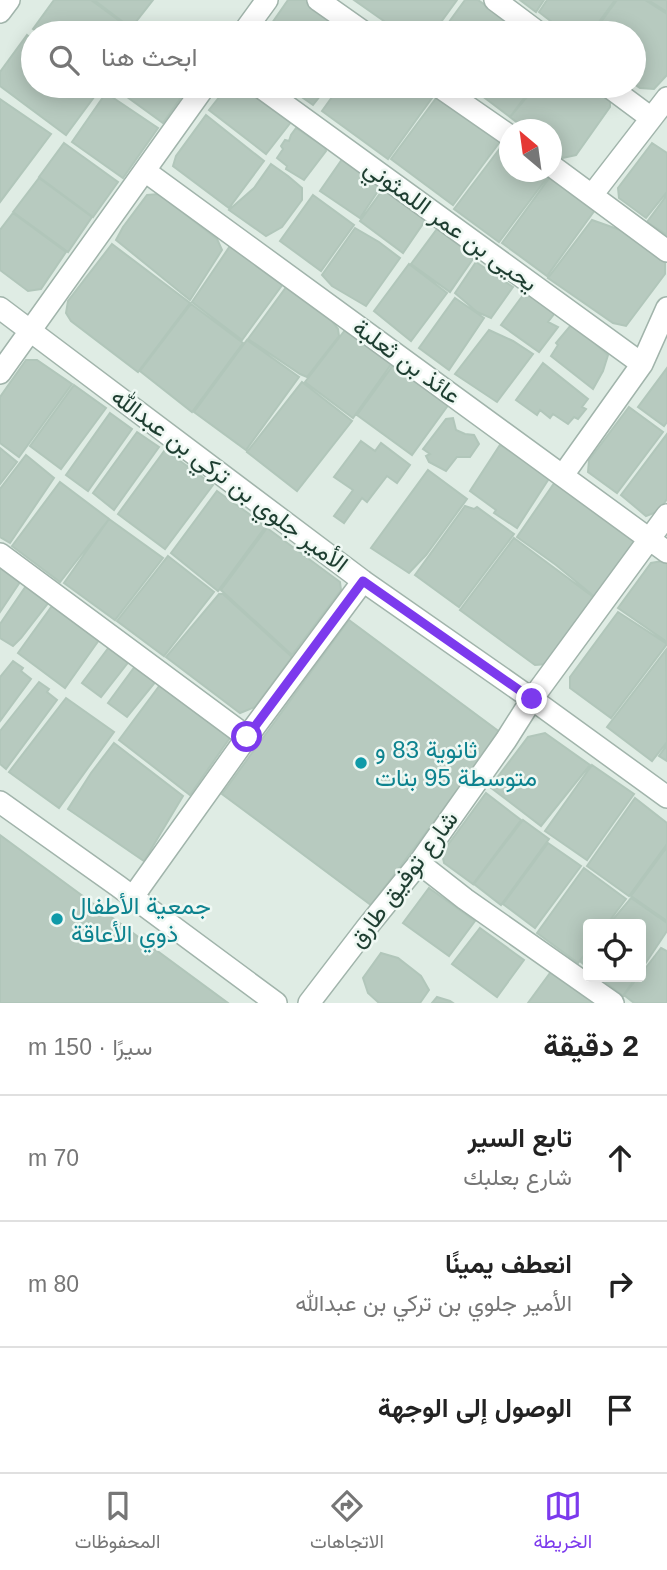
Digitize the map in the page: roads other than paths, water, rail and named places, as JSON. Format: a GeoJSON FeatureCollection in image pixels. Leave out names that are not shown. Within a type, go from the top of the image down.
{"type":"FeatureCollection","features":[{"type":"Feature","properties":{"kind":"street"},"geometry":{"type":"LineString","coordinates":[[0,12],[9,0]]}},
{"type":"Feature","properties":{"kind":"street"},"geometry":{"type":"LineString","coordinates":[[252,21],[267,0]]}},
{"type":"Feature","properties":{"kind":"street"},"geometry":{"type":"LineString","coordinates":[[318,0],[348,21]]}},
{"type":"Feature","properties":{"kind":"street"},"geometry":{"type":"LineString","coordinates":[[495,0],[523,21]]}},
{"type":"Feature","properties":{"kind":"street"},"geometry":{"type":"LineString","coordinates":[[592,195],[667,97]]}},
{"type":"Feature","properties":{"kind":"street"},"geometry":{"type":"LineString","coordinates":[[0,373],[197,98]]}},
{"type":"Feature","properties":{"kind":"street","name":"يحيى بن عمر اللمثوني"},"geometry":{"type":"LineString","coordinates":[[276,98],[642,364]]}},
{"type":"Feature","properties":{"kind":"street"},"geometry":{"type":"LineString","coordinates":[[455,98],[499,129]]}},
{"type":"Feature","properties":{"kind":"street"},"geometry":{"type":"LineString","coordinates":[[624,98],[651,118]]}},
{"type":"Feature","properties":{"kind":"street","name":"عائذ بن ثعلبة"},"geometry":{"type":"LineString","coordinates":[[145,171],[667,552]]}},
{"type":"Feature","properties":{"kind":"street"},"geometry":{"type":"LineString","coordinates":[[562,174],[667,251]]}},
{"type":"Feature","properties":{"kind":"street","name":"الأمير جلوي بن تركي بن عبدالله"},"geometry":{"type":"LineString","coordinates":[[0,308],[363,581],[667,797]]}},
{"type":"Feature","properties":{"kind":"street"},"geometry":{"type":"LineString","coordinates":[[563,475],[642,364],[667,308]]}},
{"type":"Feature","properties":{"kind":"street","name":"شارع توفيق طارق"},"geometry":{"type":"LineString","coordinates":[[309,1003],[419,863],[532,699],[667,515]]}},
{"type":"Feature","properties":{"kind":"street"},"geometry":{"type":"LineString","coordinates":[[0,554],[247,737]]}},
{"type":"Feature","properties":{"kind":"street"},"geometry":{"type":"LineString","coordinates":[[132,898],[363,581]]}},
{"type":"Feature","properties":{"kind":"street"},"geometry":{"type":"LineString","coordinates":[[0,802],[276,1003]]}},
{"type":"Feature","properties":{"kind":"street"},"geometry":{"type":"LineString","coordinates":[[419,863],[465,899],[613,1003]]}},
{"type":"Feature","properties":{"kind":"place","name":"ثانوية 83 و متوسطة 95 بنات"},"geometry":{"type":"Point","coordinates":[361,763]}},
{"type":"Feature","properties":{"kind":"place","name":"جمعية الأطفال ذوي الأعاقة"},"geometry":{"type":"Point","coordinates":[57,919]}}]}
